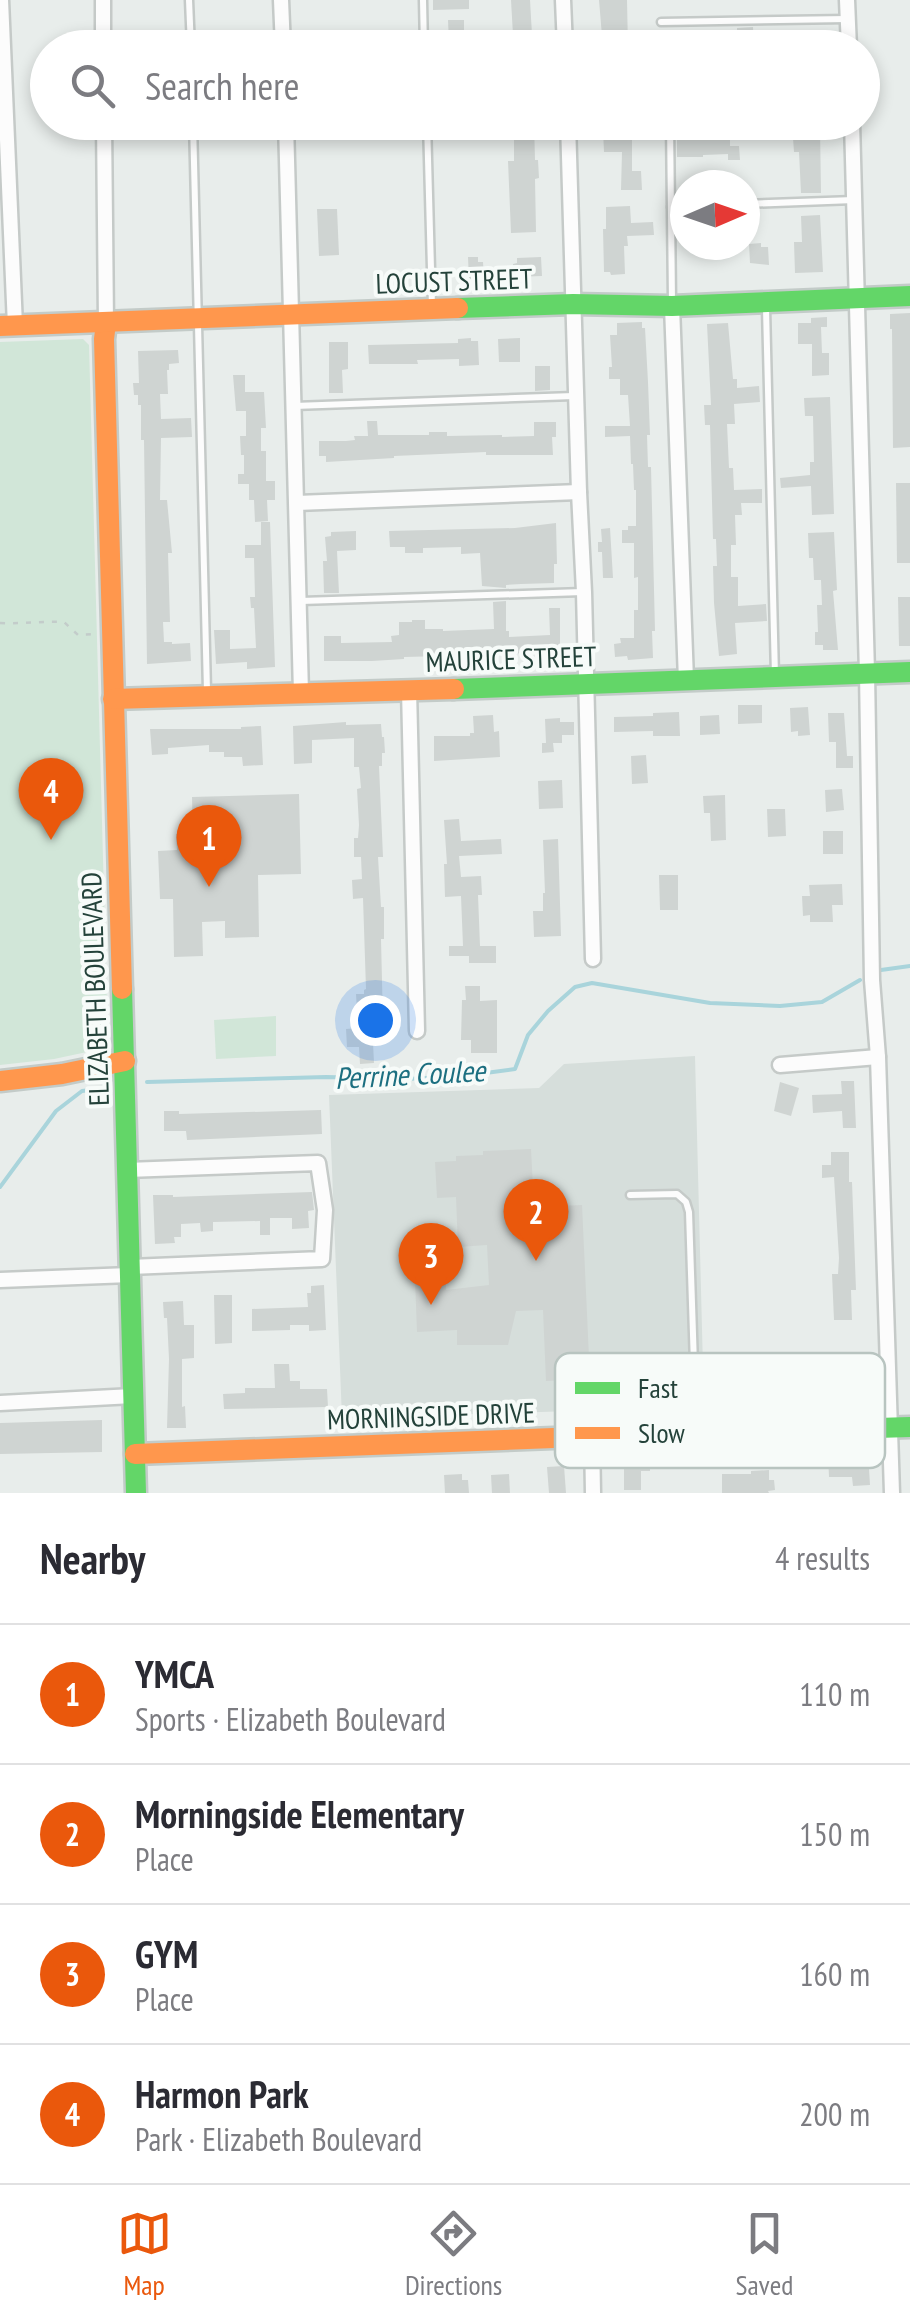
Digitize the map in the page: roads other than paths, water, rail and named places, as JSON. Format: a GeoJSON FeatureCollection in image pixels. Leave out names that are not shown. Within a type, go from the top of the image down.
{"type":"FeatureCollection","features":[{"type":"Feature","properties":{"kind":"street"},"geometry":{"type":"LineString","coordinates":[[1,0],[7,326]]}},
{"type":"Feature","properties":{"kind":"street"},"geometry":{"type":"LineString","coordinates":[[103,0],[103,30]]}},
{"type":"Feature","properties":{"kind":"street"},"geometry":{"type":"LineString","coordinates":[[282,0],[283,30]]}},
{"type":"Feature","properties":{"kind":"street"},"geometry":{"type":"LineString","coordinates":[[564,0],[565,30]]}},
{"type":"Feature","properties":{"kind":"street"},"geometry":{"type":"LineString","coordinates":[[848,0],[848,30]]}},
{"type":"Feature","properties":{"kind":"street","name":"ELIZABETH BOULEVARD"},"geometry":{"type":"LineString","coordinates":[[104,140],[104,339],[136,1493]]}},
{"type":"Feature","properties":{"kind":"street"},"geometry":{"type":"LineString","coordinates":[[287,140],[301,692]]}},
{"type":"Feature","properties":{"kind":"street"},"geometry":{"type":"LineString","coordinates":[[568,140],[593,959]]}},
{"type":"Feature","properties":{"kind":"street"},"geometry":{"type":"LineString","coordinates":[[853,140],[872,980],[900,1428],[892,1493]]}},
{"type":"Feature","properties":{"kind":"street","name":"LOCUST STREET"},"geometry":{"type":"LineString","coordinates":[[7,326],[573,304],[672,306],[910,296]]}},
{"type":"Feature","properties":{"kind":"street"},"geometry":{"type":"LineString","coordinates":[[672,306],[686,680]]}},
{"type":"Feature","properties":{"kind":"street"},"geometry":{"type":"LineString","coordinates":[[297,504],[579,492]]}},
{"type":"Feature","properties":{"kind":"street","name":"MAURICE STREET"},"geometry":{"type":"LineString","coordinates":[[113,698],[586,686],[910,672]]}},
{"type":"Feature","properties":{"kind":"street"},"geometry":{"type":"LineString","coordinates":[[409,690],[418,1031]]}},
{"type":"Feature","properties":{"kind":"street"},"geometry":{"type":"LineString","coordinates":[[780,1065],[878,1057]]}},
{"type":"Feature","properties":{"kind":"street"},"geometry":{"type":"LineString","coordinates":[[0,1080],[62,1074],[125,1061]]}},
{"type":"Feature","properties":{"kind":"street"},"geometry":{"type":"LineString","coordinates":[[0,1280],[322,1259],[324,1210],[318,1163],[128,1170]]}},
{"type":"Feature","properties":{"kind":"street"},"geometry":{"type":"LineString","coordinates":[[0,1403],[133,1396]]}},
{"type":"Feature","properties":{"kind":"street","name":"MORNINGSIDE DRIVE"},"geometry":{"type":"LineString","coordinates":[[135,1454],[555,1437]]}},
{"type":"Feature","properties":{"kind":"street"},"geometry":{"type":"LineString","coordinates":[[593,1468],[594,1493]]}},
{"type":"Feature","properties":{"kind":"lane"},"geometry":{"type":"LineString","coordinates":[[189,0],[190,30]]}},
{"type":"Feature","properties":{"kind":"lane"},"geometry":{"type":"LineString","coordinates":[[423,0],[424,30]]}},
{"type":"Feature","properties":{"kind":"lane"},"geometry":{"type":"LineString","coordinates":[[660,22],[848,19]]}},
{"type":"Feature","properties":{"kind":"lane"},"geometry":{"type":"LineString","coordinates":[[193,140],[207,696]]}},
{"type":"Feature","properties":{"kind":"lane"},"geometry":{"type":"LineString","coordinates":[[427,140],[432,310]]}},
{"type":"Feature","properties":{"kind":"lane"},"geometry":{"type":"LineString","coordinates":[[670,140],[671,170]]}},
{"type":"Feature","properties":{"kind":"lane"},"geometry":{"type":"LineString","coordinates":[[760,203],[855,200]]}},
{"type":"Feature","properties":{"kind":"lane"},"geometry":{"type":"LineString","coordinates":[[672,260],[672,306]]}},
{"type":"Feature","properties":{"kind":"lane"},"geometry":{"type":"LineString","coordinates":[[766,302],[775,679]]}},
{"type":"Feature","properties":{"kind":"lane"},"geometry":{"type":"LineString","coordinates":[[294,406],[576,396]]}},
{"type":"Feature","properties":{"kind":"lane"},"geometry":{"type":"LineString","coordinates":[[299,600],[584,592]]}},
{"type":"Feature","properties":{"kind":"lane"},"geometry":{"type":"LineString","coordinates":[[630,1195],[678,1194],[686,1202],[693,1353]]}},
{"type":"Feature","properties":{"kind":"waterway","name":"Perrine Coulee"},"geometry":{"type":"LineString","coordinates":[[881,970],[910,966]]}},
{"type":"Feature","properties":{"kind":"waterway","name":"Perrine Coulee"},"geometry":{"type":"LineString","coordinates":[[147,1082],[405,1079],[515,1069],[528,1035],[575,987],[592,983],[710,1003],[780,1006],[822,1002],[860,980]]}},
{"type":"Feature","properties":{"kind":"waterway","name":"Perrine Coulee"},"geometry":{"type":"LineString","coordinates":[[0,1187],[56,1111],[82,1091],[107,1088]]}},
{"type":"Feature","properties":{"kind":"place","name":"Harmon Park"},"geometry":{"type":"Point","coordinates":[51,840]}},
{"type":"Feature","properties":{"kind":"place","name":"YMCA"},"geometry":{"type":"Point","coordinates":[209,887]}},
{"type":"Feature","properties":{"kind":"place","name":"Morningside Elementary"},"geometry":{"type":"Point","coordinates":[536,1261]}},
{"type":"Feature","properties":{"kind":"place","name":"GYM"},"geometry":{"type":"Point","coordinates":[431,1305]}}]}
